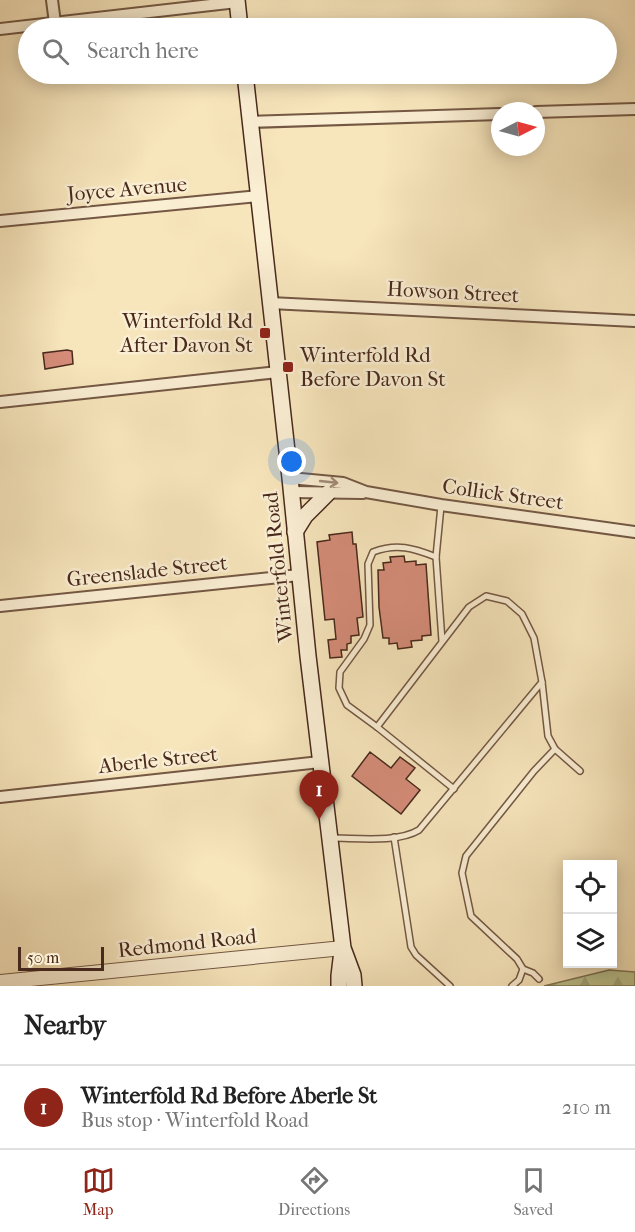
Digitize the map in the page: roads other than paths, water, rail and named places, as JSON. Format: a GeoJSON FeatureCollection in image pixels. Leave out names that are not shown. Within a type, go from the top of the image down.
{"type":"FeatureCollection","features":[{"type":"Feature","properties":{"kind":"main road"},"geometry":{"type":"LineString","coordinates":[[237,1],[239,18]]}},
{"type":"Feature","properties":{"kind":"main road","name":"Winterfold Road"},"geometry":{"type":"LineString","coordinates":[[246,84],[320,762],[343,948],[353,975],[354,986]]}},
{"type":"Feature","properties":{"kind":"main road"},"geometry":{"type":"LineString","coordinates":[[295,532],[305,516],[328,493]]}},
{"type":"Feature","properties":{"kind":"main road","name":"Winterfold Road"},"geometry":{"type":"LineString","coordinates":[[339,986],[343,948]]}},
{"type":"Feature","properties":{"kind":"street"},"geometry":{"type":"LineString","coordinates":[[52,0],[54,18]]}},
{"type":"Feature","properties":{"kind":"street"},"geometry":{"type":"LineString","coordinates":[[96,18],[237,1]]}},
{"type":"Feature","properties":{"kind":"street"},"geometry":{"type":"LineString","coordinates":[[0,29],[18,27]]}},
{"type":"Feature","properties":{"kind":"street"},"geometry":{"type":"LineString","coordinates":[[545,112],[635,109]]}},
{"type":"Feature","properties":{"kind":"street"},"geometry":{"type":"LineString","coordinates":[[250,122],[491,114]]}},
{"type":"Feature","properties":{"kind":"street","name":"Joyce Avenue"},"geometry":{"type":"LineString","coordinates":[[0,221],[259,196]]}},
{"type":"Feature","properties":{"kind":"street","name":"Howson Street"},"geometry":{"type":"LineString","coordinates":[[270,303],[635,321]]}},
{"type":"Feature","properties":{"kind":"street"},"geometry":{"type":"LineString","coordinates":[[0,402],[278,372]]}},
{"type":"Feature","properties":{"kind":"street","name":"Collick Street"},"geometry":{"type":"LineString","coordinates":[[291,485],[343,483],[366,492]]}},
{"type":"Feature","properties":{"kind":"street","name":"Collick Street"},"geometry":{"type":"LineString","coordinates":[[291,485],[328,493],[366,492],[441,505],[635,532]]}},
{"type":"Feature","properties":{"kind":"street","name":"Greenslade Street"},"geometry":{"type":"LineString","coordinates":[[0,606],[299,575]]}},
{"type":"Feature","properties":{"kind":"street","name":"Aberle Street"},"geometry":{"type":"LineString","coordinates":[[0,797],[320,762]]}},
{"type":"Feature","properties":{"kind":"street","name":"Redmond Road"},"geometry":{"type":"LineString","coordinates":[[0,982],[64,981],[343,948]]}},
{"type":"Feature","properties":{"kind":"lane"},"geometry":{"type":"LineString","coordinates":[[441,505],[436,556],[442,641]]}},
{"type":"Feature","properties":{"kind":"lane"},"geometry":{"type":"LineString","coordinates":[[436,556],[411,548],[386,547],[373,552],[368,564],[370,625],[364,639],[340,672],[339,688],[347,705],[378,727],[454,789]]}},
{"type":"Feature","properties":{"kind":"lane"},"geometry":{"type":"LineString","coordinates":[[378,727],[469,607],[486,596],[507,601],[522,614],[534,638],[548,736],[555,749],[580,771]]}},
{"type":"Feature","properties":{"kind":"lane"},"geometry":{"type":"LineString","coordinates":[[330,838],[394,837],[413,834],[419,830],[542,682]]}},
{"type":"Feature","properties":{"kind":"lane"},"geometry":{"type":"LineString","coordinates":[[539,979],[533,973],[523,969],[517,959],[471,916],[462,873],[466,856],[534,771],[555,749]]}},
{"type":"Feature","properties":{"kind":"lane"},"geometry":{"type":"LineString","coordinates":[[394,837],[411,947],[416,955],[450,986]]}},
{"type":"Feature","properties":{"kind":"lane"},"geometry":{"type":"LineString","coordinates":[[512,986],[519,980],[523,969]]}},
{"type":"Feature","properties":{"kind":"place","name":"Winterfold Rd After Davon St"},"geometry":{"type":"Point","coordinates":[265,333]}},
{"type":"Feature","properties":{"kind":"place","name":"Winterfold Rd Before Davon St"},"geometry":{"type":"Point","coordinates":[288,367]}},
{"type":"Feature","properties":{"kind":"place","name":"Winterfold Rd Before Aberle St"},"geometry":{"type":"Point","coordinates":[319,820]}}]}
